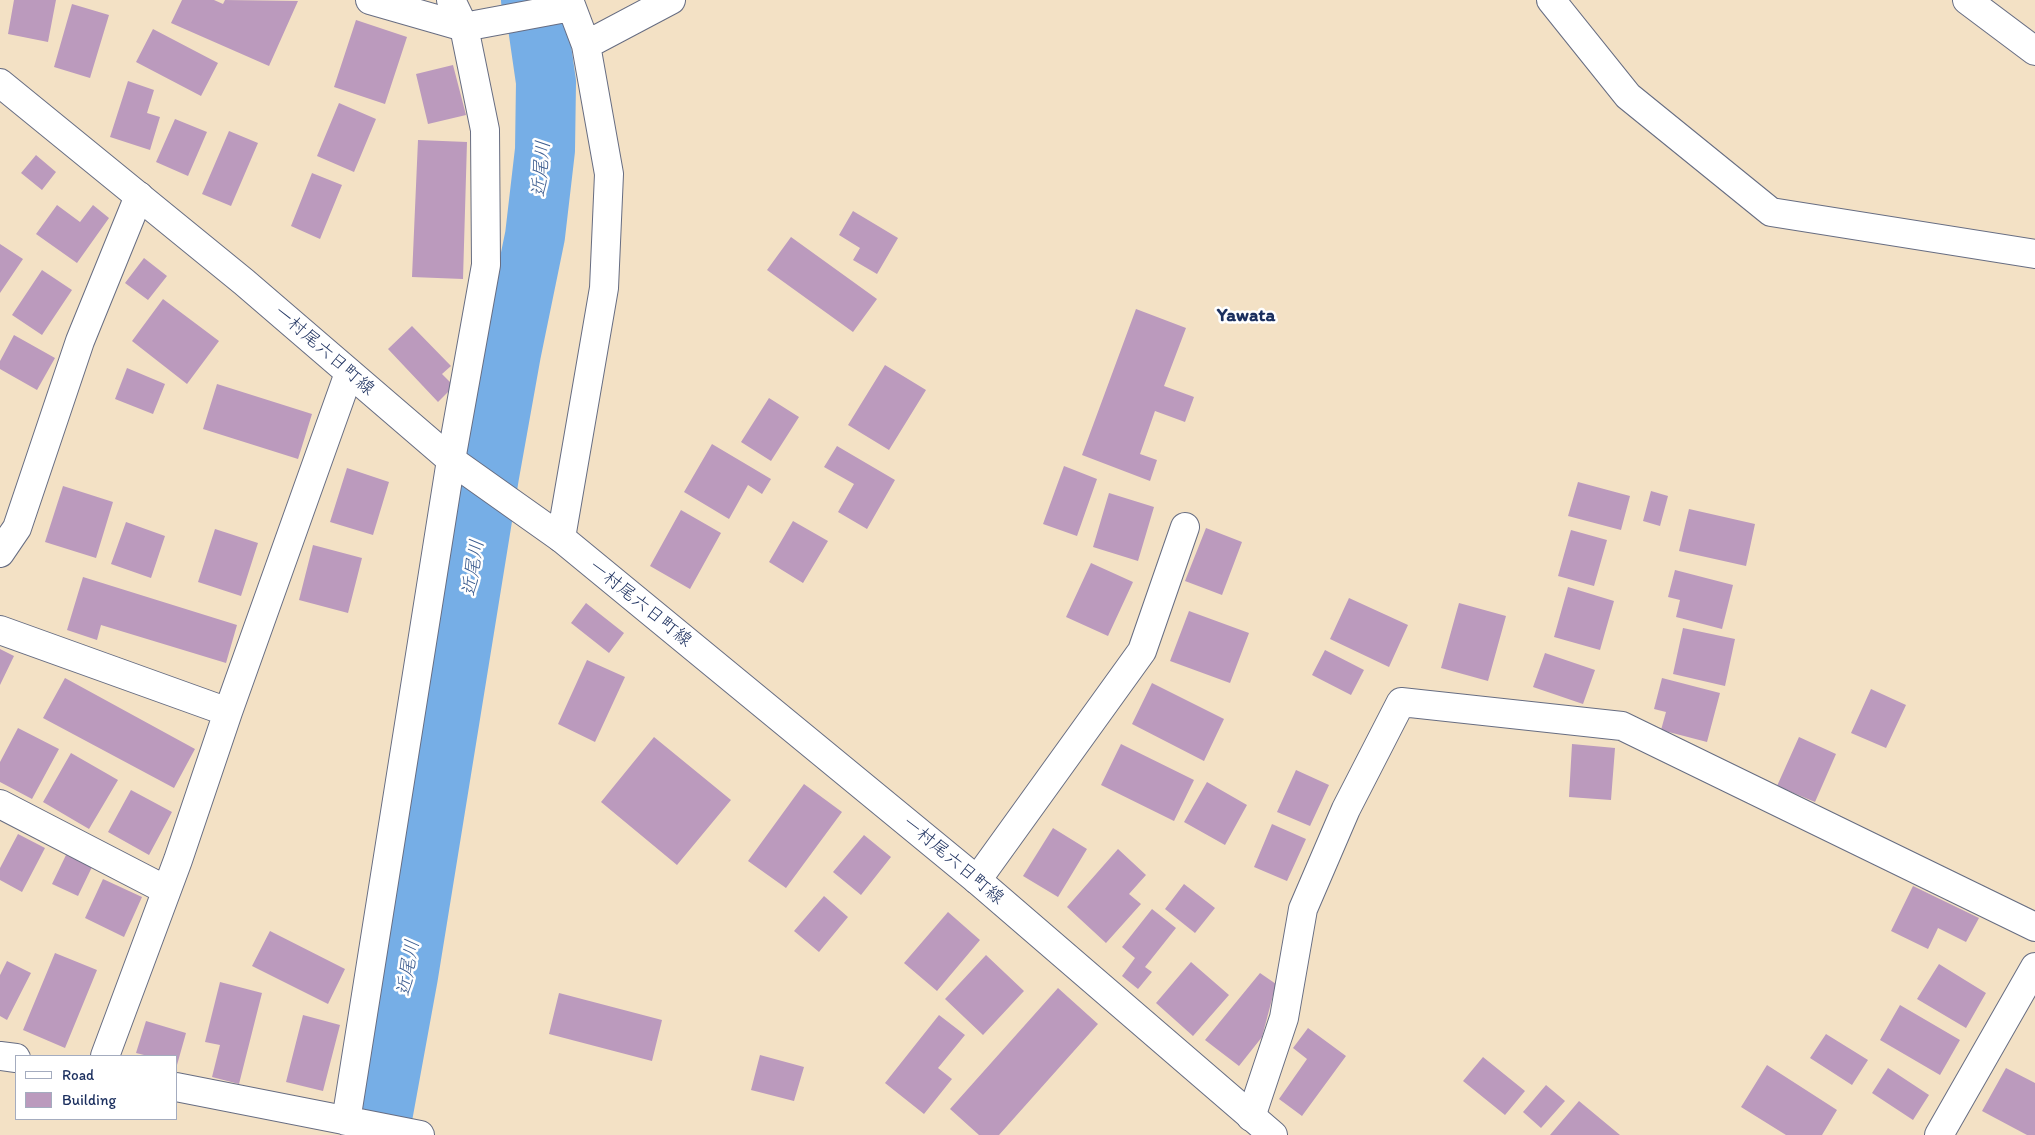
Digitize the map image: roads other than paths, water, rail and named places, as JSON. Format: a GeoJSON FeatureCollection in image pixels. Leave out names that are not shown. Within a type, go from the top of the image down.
{"type":"FeatureCollection","features":[{"type":"Feature","properties":{"kind":"street"},"geometry":{"type":"LineString","coordinates":[[370,0],[464,27],[570,3],[586,45],[608,174],[604,288],[561,538]]}},
{"type":"Feature","properties":{"kind":"street"},"geometry":{"type":"LineString","coordinates":[[346,1122],[451,460],[486,265],[486,130],[464,27],[451,0]]}},
{"type":"Feature","properties":{"kind":"street"},"geometry":{"type":"LineString","coordinates":[[586,45],[671,0]]}},
{"type":"Feature","properties":{"kind":"street"},"geometry":{"type":"LineString","coordinates":[[1551,0],[1628,96],[1771,212],[2035,254]]}},
{"type":"Feature","properties":{"kind":"street"},"geometry":{"type":"LineString","coordinates":[[1967,0],[2035,50]]}},
{"type":"Feature","properties":{"kind":"street","name":"一村尾六日町線"},"geometry":{"type":"LineString","coordinates":[[0,83],[244,282],[451,460],[561,538],[977,880],[1273,1135]]}},
{"type":"Feature","properties":{"kind":"street"},"geometry":{"type":"LineString","coordinates":[[0,553],[18,528],[80,341],[139,196]]}},
{"type":"Feature","properties":{"kind":"street"},"geometry":{"type":"LineString","coordinates":[[105,1055],[166,890],[349,372]]}},
{"type":"Feature","properties":{"kind":"street"},"geometry":{"type":"LineString","coordinates":[[977,880],[1142,651],[1185,527]]}},
{"type":"Feature","properties":{"kind":"street"},"geometry":{"type":"LineString","coordinates":[[0,630],[228,712]]}},
{"type":"Feature","properties":{"kind":"street"},"geometry":{"type":"LineString","coordinates":[[1251,1117],[1284,1018],[1303,909],[1346,809],[1401,702],[1622,726],[2035,927]]}},
{"type":"Feature","properties":{"kind":"street"},"geometry":{"type":"LineString","coordinates":[[0,804],[166,890]]}},
{"type":"Feature","properties":{"kind":"street"},"geometry":{"type":"LineString","coordinates":[[1939,1135],[2035,967]]}},
{"type":"Feature","properties":{"kind":"street"},"geometry":{"type":"LineString","coordinates":[[0,1056],[15,1058]]}},
{"type":"Feature","properties":{"kind":"street"},"geometry":{"type":"LineString","coordinates":[[178,1087],[346,1122],[420,1135]]}},
{"type":"Feature","properties":{"kind":"waterway","name":"近尾川"},"geometry":{"type":"LineString","coordinates":[[379,1135],[408,976],[489,476],[511,353],[535,236],[545,150],[546,82],[535,6],[531,0]]}},
{"type":"Feature","properties":{"kind":"district","name":"Yawata"},"geometry":{"type":"Point","coordinates":[1246,316]}}]}
